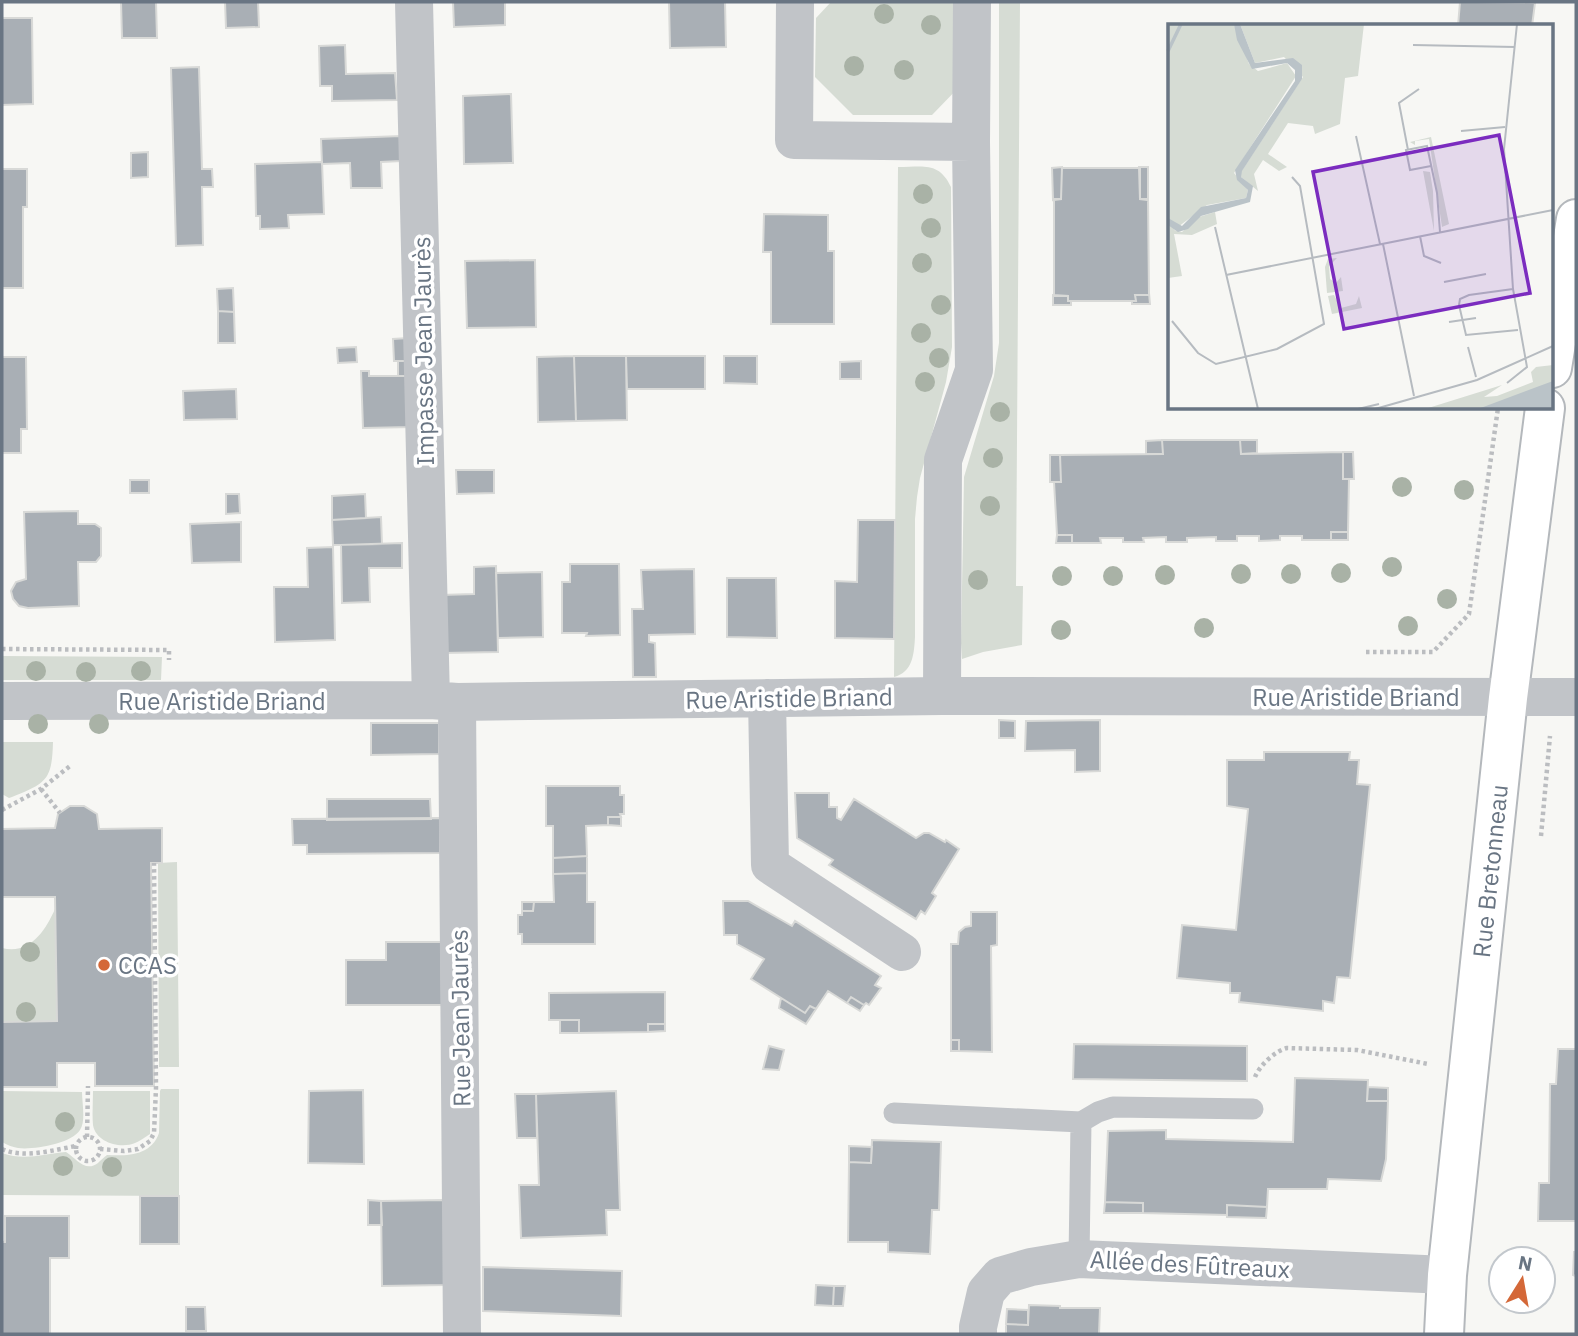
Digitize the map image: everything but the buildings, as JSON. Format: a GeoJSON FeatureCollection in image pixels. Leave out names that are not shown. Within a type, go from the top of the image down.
{"type":"FeatureCollection","features":[{"type":"Feature","properties":{"kind":"street","name":"Impasse Jean Jaurès"},"geometry":{"type":"LineString","coordinates":[[414,2],[444,701]]}},
{"type":"Feature","properties":{"kind":"street"},"geometry":{"type":"LineString","coordinates":[[795,2],[794,140],[971,142]]}},
{"type":"Feature","properties":{"kind":"street"},"geometry":{"type":"LineString","coordinates":[[942,696],[943,460],[974,370],[972,2]]}},
{"type":"Feature","properties":{"kind":"street"},"geometry":{"type":"LineString","coordinates":[[1554,356],[1576,219]]}},
{"type":"Feature","properties":{"kind":"street","name":"Rue Bretonneau"},"geometry":{"type":"LineString","coordinates":[[1444,1334],[1447,1275],[1508,698],[1545,410]]}},
{"type":"Feature","properties":{"kind":"street","name":"Rue Aristide Briand"},"geometry":{"type":"LineString","coordinates":[[2,701],[444,701],[942,696],[1576,697]]}},
{"type":"Feature","properties":{"kind":"street"},"geometry":{"type":"LineString","coordinates":[[767,698],[770,865],[902,952]]}},
{"type":"Feature","properties":{"kind":"street","name":"Rue Jean Jaurès"},"geometry":{"type":"LineString","coordinates":[[444,701],[462,1334]]}},
{"type":"Feature","properties":{"kind":"street","name":"Allée des Fûtreaux"},"geometry":{"type":"LineString","coordinates":[[978,1334],[986,1292],[1000,1276],[1031,1267],[1079,1259],[1447,1275]]}},
{"type":"Feature","properties":{"kind":"lane"},"geometry":{"type":"LineString","coordinates":[[894,1114],[1081,1122],[1113,1107],[1253,1109]]}},
{"type":"Feature","properties":{"kind":"lane"},"geometry":{"type":"LineString","coordinates":[[1079,1259],[1081,1122]]}},
{"type":"Feature","properties":{"kind":"path"},"geometry":{"type":"LineString","coordinates":[[1365,652],[1433,652],[1469,614],[1498,410]]}},
{"type":"Feature","properties":{"kind":"path"},"geometry":{"type":"LineString","coordinates":[[1541,836],[1550,734]]}},
{"type":"Feature","properties":{"kind":"path"},"geometry":{"type":"LineString","coordinates":[[2,810],[41,789],[70,766]]}},
{"type":"Feature","properties":{"kind":"path"},"geometry":{"type":"LineString","coordinates":[[41,789],[60,813]]}},
{"type":"Feature","properties":{"kind":"path"},"geometry":{"type":"LineString","coordinates":[[100,1149],[138,1149],[150,1141],[154,1133],[154,863]]}},
{"type":"Feature","properties":{"kind":"path"},"geometry":{"type":"LineString","coordinates":[[1253,1109],[1255,1076],[1258,1069],[1281,1049],[1357,1049],[1436,1066]]}},
{"type":"Feature","properties":{"kind":"path"},"geometry":{"type":"LineString","coordinates":[[87,1137],[88,1086]]}},
{"type":"Feature","properties":{"kind":"path"},"geometry":{"type":"LineString","coordinates":[[87,1137],[94,1138],[100,1149],[97,1156],[87,1161],[80,1157],[76,1146],[79,1140],[87,1137]]}},
{"type":"Feature","properties":{"kind":"path"},"geometry":{"type":"LineString","coordinates":[[2,1149],[12,1153],[34,1153],[76,1146]]}},
{"type":"Feature","properties":{"kind":"shaded area"},"geometry":{"type":"Polygon","coordinates":[[[831,2],[951,2],[964,9],[963,83],[932,115],[853,115],[815,77],[816,18],[831,2]]]}},
{"type":"Feature","properties":{"kind":"shaded area"},"geometry":{"type":"Polygon","coordinates":[[[999,2],[1020,2],[1016,586],[1023,586],[1022,645],[962,659],[964,477],[994,376],[999,343],[999,2]]]}},
{"type":"Feature","properties":{"kind":"shaded area"},"geometry":{"type":"Polygon","coordinates":[[[923,166],[936,169],[951,187],[952,347],[946,382],[917,497],[913,656],[909,667],[894,677],[898,167],[923,166]]]}},
{"type":"Feature","properties":{"kind":"shaded area"},"geometry":{"type":"Polygon","coordinates":[[[2,656],[162,657],[161,680],[2,680],[2,656]]]}},
{"type":"Feature","properties":{"kind":"shaded area"},"geometry":{"type":"Polygon","coordinates":[[[2,742],[53,742],[51,765],[45,779],[33,788],[12,797],[2,794],[2,742]]]}},
{"type":"Feature","properties":{"kind":"shaded area"},"geometry":{"type":"Polygon","coordinates":[[[177,862],[179,1067],[159,1067],[158,863],[177,862]]]}},
{"type":"Feature","properties":{"kind":"shaded area"},"geometry":{"type":"Polygon","coordinates":[[[55,909],[57,1021],[2,1022],[2,948],[21,948],[28,945],[41,933],[55,909]]]}},
{"type":"Feature","properties":{"kind":"shaded area"},"geometry":{"type":"Polygon","coordinates":[[[161,1089],[179,1089],[179,1196],[2,1195],[2,1153],[26,1157],[66,1152],[81,1163],[93,1166],[107,1155],[130,1155],[150,1146],[159,1133],[161,1089]]]}},
{"type":"Feature","properties":{"kind":"shaded area"},"geometry":{"type":"Polygon","coordinates":[[[2,1091],[82,1092],[82,1126],[69,1139],[51,1145],[16,1148],[8,1145],[2,1142],[2,1091]]]}},
{"type":"Feature","properties":{"kind":"shaded area"},"geometry":{"type":"Polygon","coordinates":[[[93,1091],[150,1091],[150,1134],[129,1145],[116,1145],[104,1140],[93,1125],[93,1091]]]}},
{"type":"Feature","properties":{"kind":"place","name":"CCAS"},"geometry":{"type":"Point","coordinates":[104,965]}}]}
